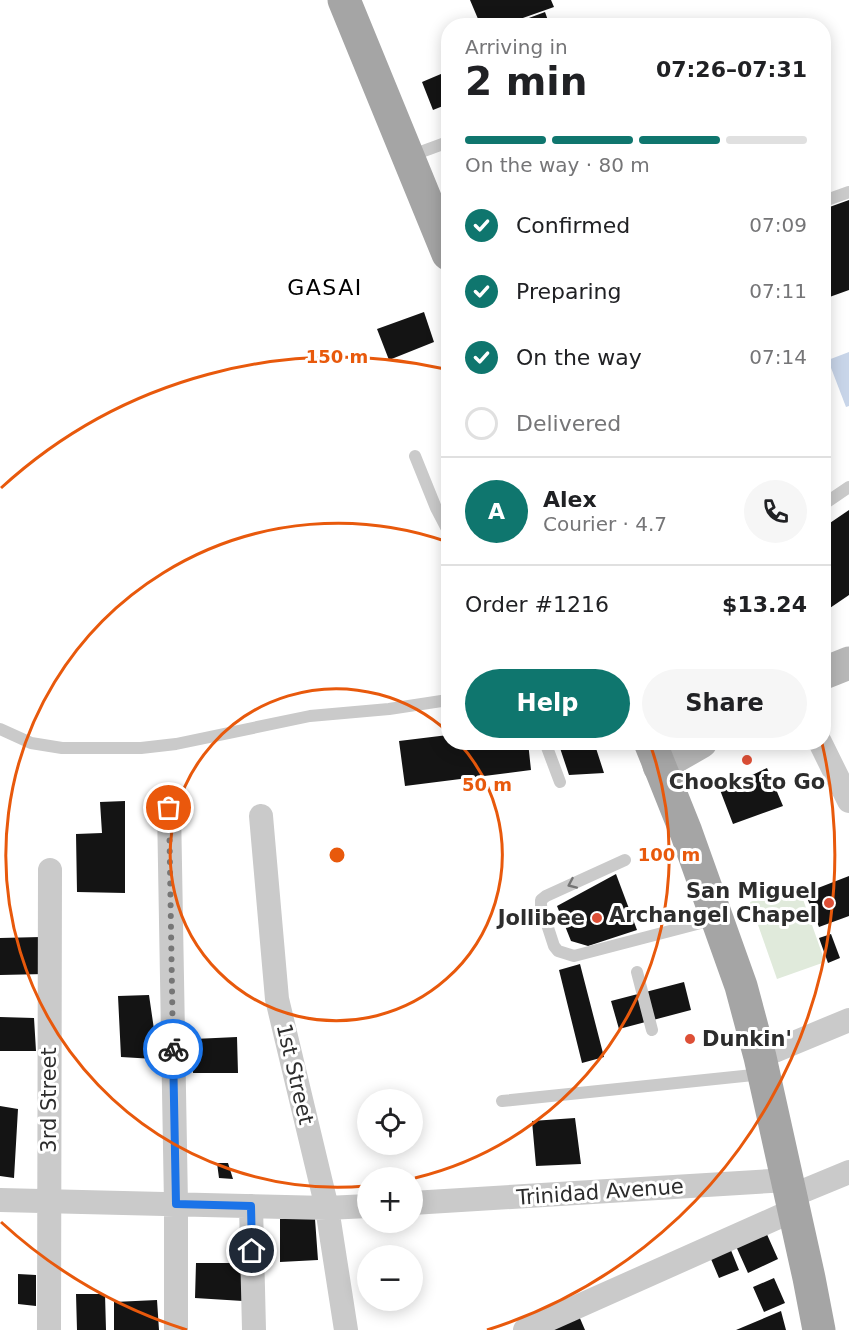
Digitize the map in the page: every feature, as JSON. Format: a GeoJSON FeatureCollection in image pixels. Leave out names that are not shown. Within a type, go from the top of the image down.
{"type":"FeatureCollection","features":[{"type":"Feature","properties":{"kind":"main road"},"geometry":{"type":"LineString","coordinates":[[344,0],[441,237]]}},
{"type":"Feature","properties":{"kind":"main road"},"geometry":{"type":"LineString","coordinates":[[670,750],[655,754],[741,986],[762,1066],[819,1330]]}},
{"type":"Feature","properties":{"kind":"street"},"geometry":{"type":"LineString","coordinates":[[824,750],[849,801]]}},
{"type":"Feature","properties":{"kind":"street"},"geometry":{"type":"LineString","coordinates":[[169,808],[176,1330]]}},
{"type":"Feature","properties":{"kind":"street","name":"1st Street"},"geometry":{"type":"LineString","coordinates":[[261,816],[277,999],[327,1208],[346,1330]]}},
{"type":"Feature","properties":{"kind":"street","name":"3rd Street"},"geometry":{"type":"LineString","coordinates":[[49,1330],[50,870]]}},
{"type":"Feature","properties":{"kind":"street"},"geometry":{"type":"LineString","coordinates":[[762,1066],[849,1020]]}},
{"type":"Feature","properties":{"kind":"street"},"geometry":{"type":"LineString","coordinates":[[525,1330],[791,1195],[849,1172]]}},
{"type":"Feature","properties":{"kind":"street","name":"Trinidad Avenue"},"geometry":{"type":"LineString","coordinates":[[423,1203],[791,1195]]}},
{"type":"Feature","properties":{"kind":"street"},"geometry":{"type":"LineString","coordinates":[[0,1200],[327,1208],[357,1207]]}},
{"type":"Feature","properties":{"kind":"street"},"geometry":{"type":"LineString","coordinates":[[251,1206],[254,1330]]}},
{"type":"Feature","properties":{"kind":"lane"},"geometry":{"type":"LineString","coordinates":[[408,157],[441,145]]}},
{"type":"Feature","properties":{"kind":"lane"},"geometry":{"type":"LineString","coordinates":[[831,198],[849,192]]}},
{"type":"Feature","properties":{"kind":"lane"},"geometry":{"type":"LineString","coordinates":[[415,456],[441,518]]}},
{"type":"Feature","properties":{"kind":"lane"},"geometry":{"type":"LineString","coordinates":[[831,499],[849,487]]}},
{"type":"Feature","properties":{"kind":"lane"},"geometry":{"type":"LineString","coordinates":[[0,729],[32,743],[62,748],[141,748],[176,744],[309,716],[389,709],[441,701]]}},
{"type":"Feature","properties":{"kind":"lane"},"geometry":{"type":"LineString","coordinates":[[548,750],[560,782]]}},
{"type":"Feature","properties":{"kind":"lane"},"geometry":{"type":"LineString","coordinates":[[625,860],[541,900],[554,946],[558,951],[574,956],[717,919]]}},
{"type":"Feature","properties":{"kind":"lane"},"geometry":{"type":"LineString","coordinates":[[638,972],[652,1030]]}},
{"type":"Feature","properties":{"kind":"lane"},"geometry":{"type":"LineString","coordinates":[[502,1101],[762,1066]]}},
{"type":"Feature","properties":{"kind":"green space"},"geometry":{"type":"Polygon","coordinates":[[[798,885],[825,962],[777,979],[750,902],[798,885]]]}},
{"type":"Feature","properties":{"kind":"water"},"geometry":{"type":"Polygon","coordinates":[[[849,352],[849,406],[846,407],[831,368],[831,359],[849,352]]]}},
{"type":"Feature","properties":{"kind":"building"},"geometry":{"type":"Polygon","coordinates":[[[470,0],[551,0],[554,7],[523,18],[478,18],[470,0]]]}},
{"type":"Feature","properties":{"kind":"building"},"geometry":{"type":"Polygon","coordinates":[[[545,12],[547,18],[529,18],[545,12]]]}},
{"type":"Feature","properties":{"kind":"building"},"geometry":{"type":"Polygon","coordinates":[[[441,74],[441,107],[433,110],[422,82],[441,74]]]}},
{"type":"Feature","properties":{"kind":"building"},"geometry":{"type":"Polygon","coordinates":[[[849,200],[849,290],[831,296],[831,206],[849,200]]]}},
{"type":"Feature","properties":{"kind":"building"},"geometry":{"type":"Polygon","coordinates":[[[424,312],[434,342],[389,360],[377,329],[424,312]]]}},
{"type":"Feature","properties":{"kind":"building"},"geometry":{"type":"Polygon","coordinates":[[[849,510],[849,595],[831,607],[831,522],[849,510]]]}},
{"type":"Feature","properties":{"kind":"building"},"geometry":{"type":"Polygon","coordinates":[[[441,736],[441,750],[529,750],[531,770],[405,786],[399,741],[441,736]]]}},
{"type":"Feature","properties":{"kind":"building"},"geometry":{"type":"Polygon","coordinates":[[[561,750],[597,750],[604,773],[569,775],[561,750]]]}},
{"type":"Feature","properties":{"kind":"building"},"geometry":{"type":"Polygon","coordinates":[[[767,768],[783,806],[733,824],[720,790],[767,768]]]}},
{"type":"Feature","properties":{"kind":"building"},"geometry":{"type":"Polygon","coordinates":[[[125,801],[125,893],[77,892],[76,834],[102,833],[100,802],[125,801]]]}},
{"type":"Feature","properties":{"kind":"building","name":"Jollibee"},"geometry":{"type":"Polygon","coordinates":[[[616,874],[637,930],[588,946],[571,941],[557,906],[616,874]]]}},
{"type":"Feature","properties":{"kind":"building","name":"San Miguel Archangel Chapel"},"geometry":{"type":"Polygon","coordinates":[[[849,876],[849,916],[819,927],[805,893],[849,876]]]}},
{"type":"Feature","properties":{"kind":"building"},"geometry":{"type":"Polygon","coordinates":[[[831,934],[840,958],[828,963],[819,938],[831,934]]]}},
{"type":"Feature","properties":{"kind":"building"},"geometry":{"type":"Polygon","coordinates":[[[41,937],[45,974],[0,975],[0,938],[41,937]]]}},
{"type":"Feature","properties":{"kind":"building"},"geometry":{"type":"Polygon","coordinates":[[[580,964],[604,1057],[582,1063],[559,970],[580,964]]]}},
{"type":"Feature","properties":{"kind":"building"},"geometry":{"type":"Polygon","coordinates":[[[684,982],[691,1010],[619,1029],[611,1001],[684,982]]]}},
{"type":"Feature","properties":{"kind":"building"},"geometry":{"type":"Polygon","coordinates":[[[149,995],[156,1043],[171,1041],[171,1060],[121,1057],[118,996],[149,995]]]}},
{"type":"Feature","properties":{"kind":"building"},"geometry":{"type":"Polygon","coordinates":[[[0,1017],[34,1018],[36,1051],[0,1051],[0,1017]]]}},
{"type":"Feature","properties":{"kind":"building"},"geometry":{"type":"Polygon","coordinates":[[[237,1037],[238,1073],[193,1073],[194,1039],[237,1037]]]}},
{"type":"Feature","properties":{"kind":"building"},"geometry":{"type":"Polygon","coordinates":[[[0,1106],[18,1109],[14,1178],[0,1176],[0,1106]]]}},
{"type":"Feature","properties":{"kind":"building"},"geometry":{"type":"Polygon","coordinates":[[[575,1118],[581,1164],[536,1166],[532,1121],[575,1118]]]}},
{"type":"Feature","properties":{"kind":"building"},"geometry":{"type":"Polygon","coordinates":[[[217,1163],[228,1163],[233,1179],[219,1178],[217,1163]]]}},
{"type":"Feature","properties":{"kind":"building"},"geometry":{"type":"Polygon","coordinates":[[[280,1219],[315,1219],[318,1260],[280,1262],[280,1219]]]}},
{"type":"Feature","properties":{"kind":"building"},"geometry":{"type":"Polygon","coordinates":[[[765,1230],[778,1259],[748,1273],[735,1244],[765,1230]]]}},
{"type":"Feature","properties":{"kind":"building"},"geometry":{"type":"Polygon","coordinates":[[[728,1243],[739,1270],[719,1278],[708,1252],[728,1243]]]}},
{"type":"Feature","properties":{"kind":"building"},"geometry":{"type":"Polygon","coordinates":[[[196,1263],[240,1263],[243,1301],[195,1298],[196,1263]]]}},
{"type":"Feature","properties":{"kind":"building"},"geometry":{"type":"Polygon","coordinates":[[[18,1274],[36,1275],[36,1306],[18,1304],[18,1274]]]}},
{"type":"Feature","properties":{"kind":"building"},"geometry":{"type":"Polygon","coordinates":[[[774,1278],[785,1303],[764,1312],[753,1287],[774,1278]]]}},
{"type":"Feature","properties":{"kind":"building"},"geometry":{"type":"Polygon","coordinates":[[[76,1294],[105,1294],[106,1330],[77,1330],[76,1294]]]}},
{"type":"Feature","properties":{"kind":"building"},"geometry":{"type":"Polygon","coordinates":[[[157,1300],[159,1330],[114,1330],[114,1302],[157,1300]]]}},
{"type":"Feature","properties":{"kind":"building"},"geometry":{"type":"Polygon","coordinates":[[[576,1309],[585,1330],[530,1330],[576,1309]]]}},
{"type":"Feature","properties":{"kind":"building"},"geometry":{"type":"Polygon","coordinates":[[[781,1311],[786,1330],[736,1330],[781,1311]]]}},
{"type":"Feature","properties":{"kind":"way so far"},"geometry":{"type":"LineString","coordinates":[[169,808],[173,1049]]}},
{"type":"Feature","properties":{"kind":"place","name":"Chooks to Go"},"geometry":{"type":"Point","coordinates":[747,760]}},
{"type":"Feature","properties":{"kind":"place","name":"San Miguel Archangel Chapel"},"geometry":{"type":"Point","coordinates":[829,903]}},
{"type":"Feature","properties":{"kind":"place","name":"Jollibee"},"geometry":{"type":"Point","coordinates":[597,918]}},
{"type":"Feature","properties":{"kind":"place","name":"Dunkin'"},"geometry":{"type":"Point","coordinates":[690,1039]}},
{"type":"Feature","properties":{"kind":"district","name":"GASAI"},"geometry":{"type":"Point","coordinates":[325,287]}},
{"type":"Feature","properties":{"kind":"route"},"geometry":{"type":"LineString","coordinates":[[173,1049],[176,1204],[251,1206],[252,1251]]}}]}
